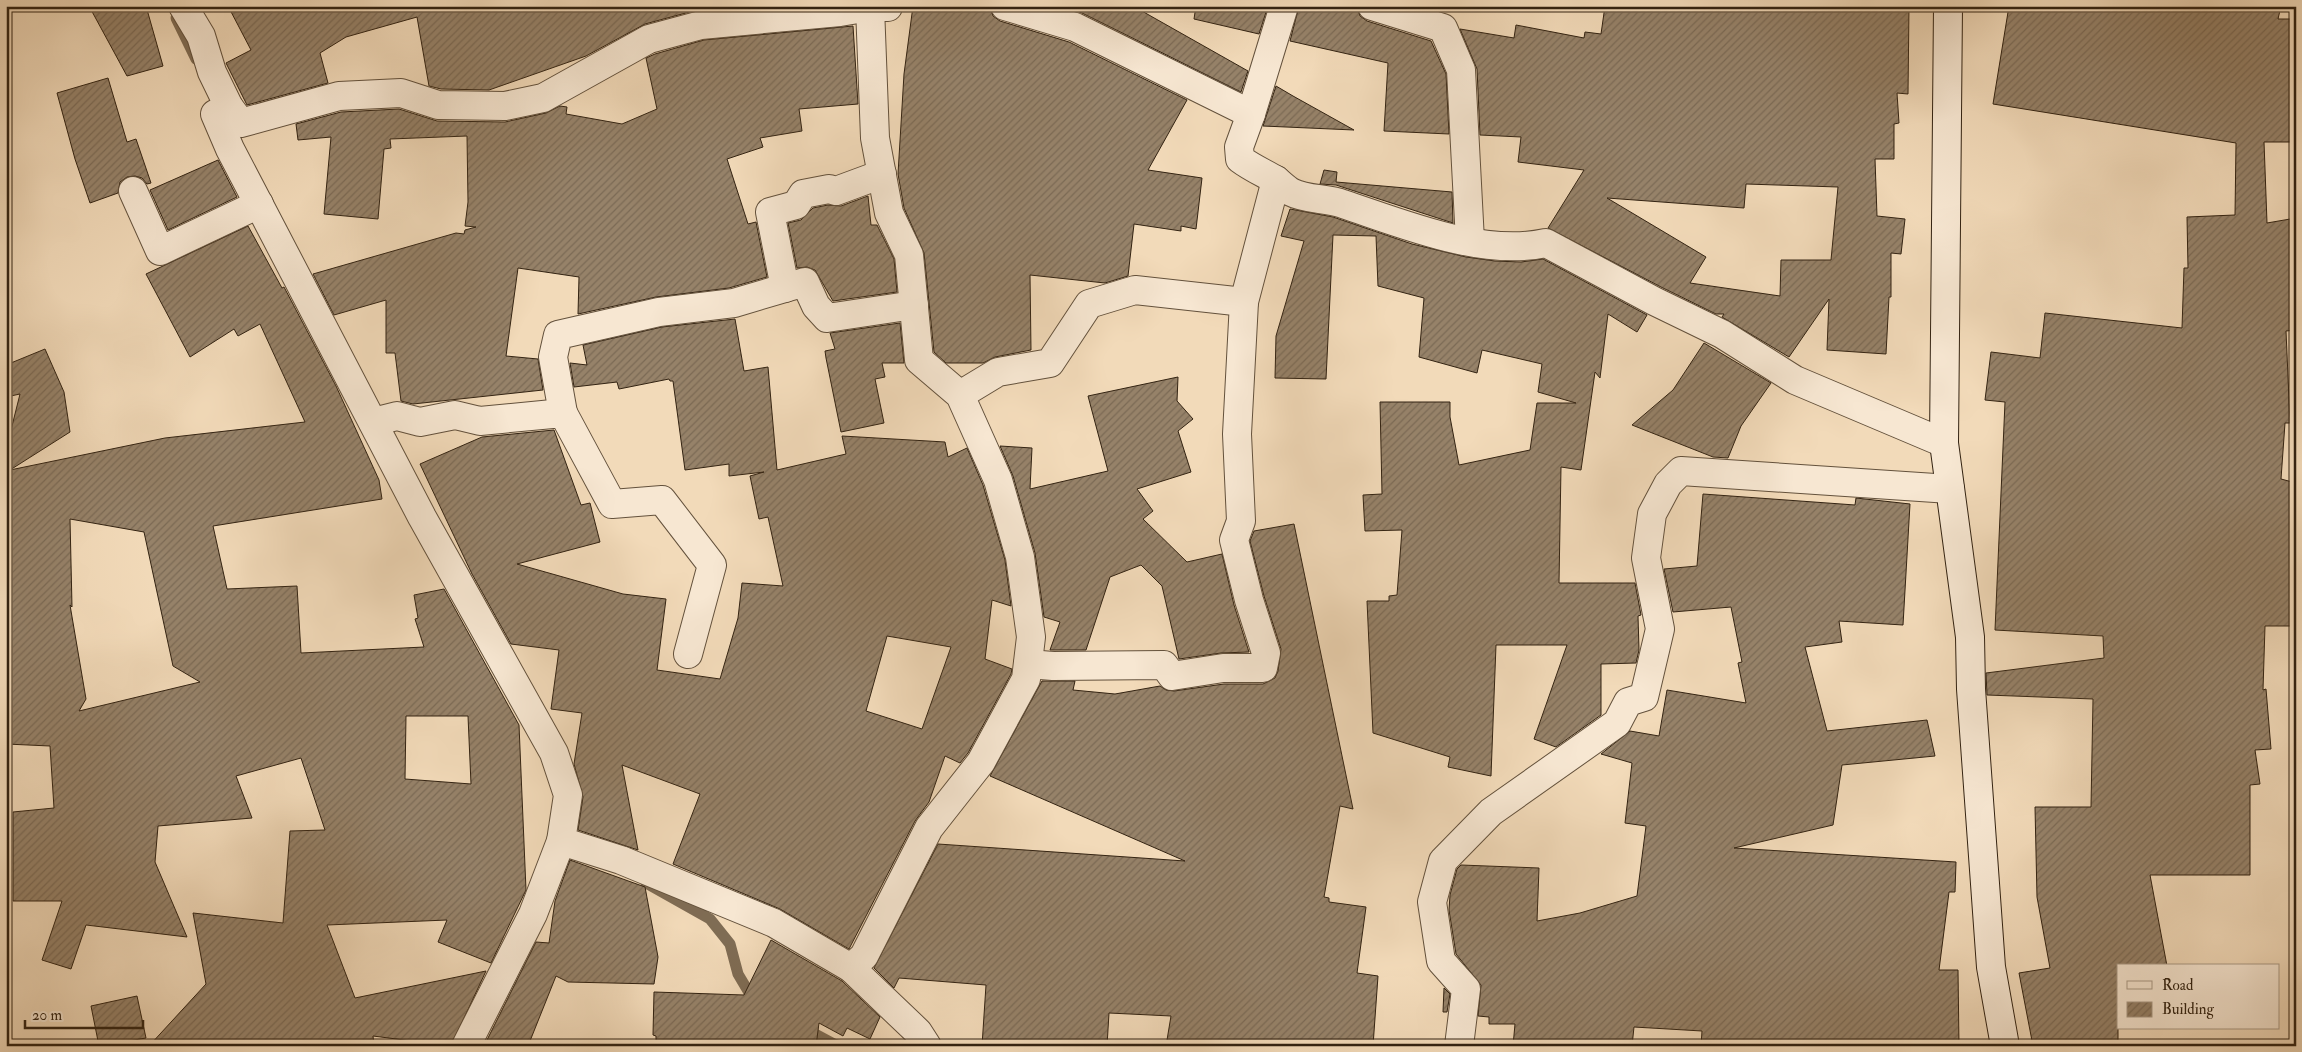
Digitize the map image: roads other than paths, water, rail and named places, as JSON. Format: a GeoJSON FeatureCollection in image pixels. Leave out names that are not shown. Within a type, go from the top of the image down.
{"type":"FeatureCollection","features":[{"type":"Feature","properties":{"kind":"street"},"geometry":{"type":"LineString","coordinates":[[183,6],[200,36],[212,72],[229,107],[241,123],[339,96],[401,93],[438,105],[505,106],[543,98],[649,39],[701,25],[890,6]]}},
{"type":"Feature","properties":{"kind":"street"},"geometry":{"type":"LineString","coordinates":[[1005,6],[1075,27],[1251,114]]}},
{"type":"Feature","properties":{"kind":"street"},"geometry":{"type":"LineString","coordinates":[[1284,6],[1239,147],[1240,159],[1250,167],[1276,180],[1292,193],[1342,203],[1403,225],[1486,245],[1531,246],[1546,243],[1654,301],[1722,334],[1795,380],[1944,443]]}},
{"type":"Feature","properties":{"kind":"street"},"geometry":{"type":"LineString","coordinates":[[1372,6],[1443,28],[1461,70],[1470,241]]}},
{"type":"Feature","properties":{"kind":"street"},"geometry":{"type":"LineString","coordinates":[[1948,6],[1944,443],[1970,637],[1971,689],[1990,967],[2005,1046]]}},
{"type":"Feature","properties":{"kind":"street"},"geometry":{"type":"LineString","coordinates":[[851,968],[864,956],[929,828],[981,762],[1026,679],[1031,637],[1020,557],[998,480],[960,395],[919,360],[909,255],[889,213],[876,138],[870,7]]}},
{"type":"Feature","properties":{"kind":"street"},"geometry":{"type":"LineString","coordinates":[[229,107],[215,114],[230,149],[381,420],[422,517],[554,752],[568,795],[561,841],[533,914],[466,1046]]}},
{"type":"Feature","properties":{"kind":"street"},"geometry":{"type":"LineString","coordinates":[[785,288],[770,212],[796,205],[802,194],[829,189],[836,191],[882,174]]}},
{"type":"Feature","properties":{"kind":"street"},"geometry":{"type":"LineString","coordinates":[[1028,664],[1053,666],[1164,665],[1172,676],[1223,668],[1263,668],[1266,653],[1249,600],[1234,540],[1241,521],[1237,434],[1244,302],[1276,180]]}},
{"type":"Feature","properties":{"kind":"street"},"geometry":{"type":"LineString","coordinates":[[133,191],[160,251],[259,204]]}},
{"type":"Feature","properties":{"kind":"street"},"geometry":{"type":"LineString","coordinates":[[688,654],[712,565],[662,500],[612,504],[563,413],[553,357],[558,335],[659,312],[734,303],[805,282],[816,306],[827,318],[914,305]]}},
{"type":"Feature","properties":{"kind":"street"},"geometry":{"type":"LineString","coordinates":[[960,395],[998,372],[1050,363],[1089,304],[1135,290],[1244,302]]}},
{"type":"Feature","properties":{"kind":"street"},"geometry":{"type":"LineString","coordinates":[[381,420],[397,416],[420,422],[455,414],[480,421],[563,413]]}},
{"type":"Feature","properties":{"kind":"street"},"geometry":{"type":"LineString","coordinates":[[1459,1046],[1466,989],[1441,961],[1432,902],[1443,861],[1492,812],[1617,723],[1628,702],[1644,696],[1660,629],[1646,558],[1652,514],[1668,484],[1681,471],[1950,489]]}},
{"type":"Feature","properties":{"kind":"street"},"geometry":{"type":"LineString","coordinates":[[561,841],[621,860],[774,923],[851,968],[918,1032],[927,1046]]}},
{"type":"Feature","properties":{"kind":"waterway"},"geometry":{"type":"LineString","coordinates":[[176,18],[196,59]]}},
{"type":"Feature","properties":{"kind":"waterway"},"geometry":{"type":"LineString","coordinates":[[646,883],[710,919],[730,944],[738,974],[754,1001]]}},
{"type":"Feature","properties":{"kind":"waterway"},"geometry":{"type":"LineString","coordinates":[[804,1028],[834,1044],[843,1046]]}}]}
